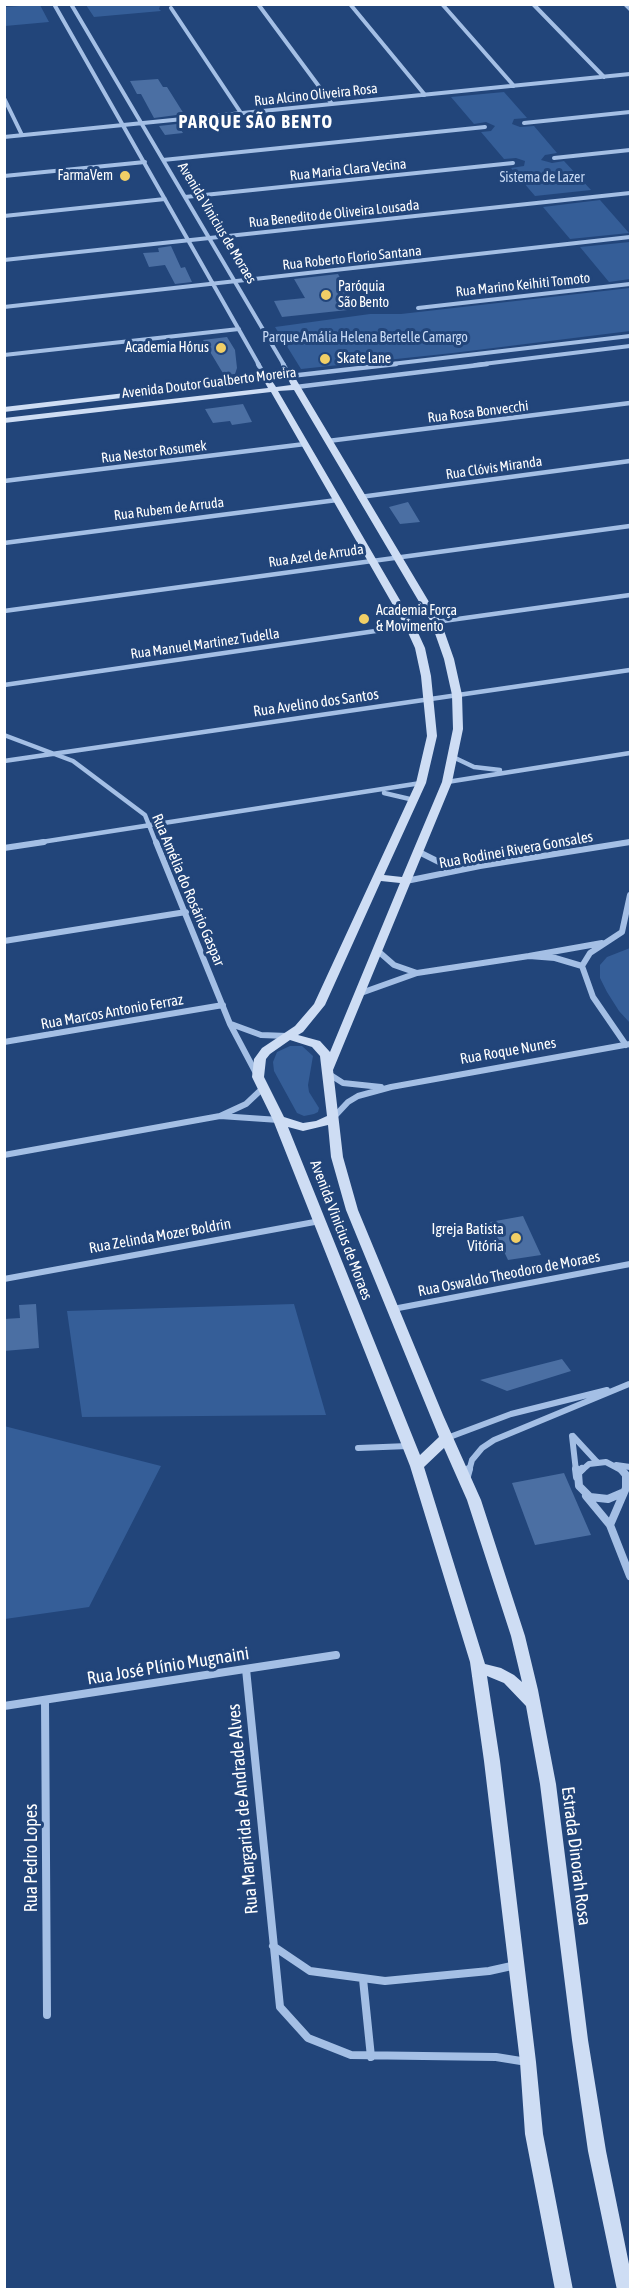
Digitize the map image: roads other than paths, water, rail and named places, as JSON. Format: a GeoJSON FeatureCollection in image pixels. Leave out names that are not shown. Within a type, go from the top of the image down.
{"type":"FeatureCollection","features":[{"type":"Feature","properties":{"kind":"main road","name":"Avenida Doutor Gualberto Moreira"},"geometry":{"type":"LineString","coordinates":[[4,410],[290,376]]}},
{"type":"Feature","properties":{"kind":"main road","name":"Avenida Vinicius de Moraes"},"geometry":{"type":"LineString","coordinates":[[290,376],[436,622],[449,658],[456,695],[458,729],[447,782],[329,1072]]}},
{"type":"Feature","properties":{"kind":"main road"},"geometry":{"type":"LineString","coordinates":[[261,1082],[260,1059],[266,1051],[305,1023],[319,1005],[414,800],[421,783],[432,736],[430,698],[420,648],[410,626],[267,379]]}},
{"type":"Feature","properties":{"kind":"main road","name":"Avenida Doutor Gualberto Moreira"},"geometry":{"type":"LineString","coordinates":[[4,421],[296,387]]}},
{"type":"Feature","properties":{"kind":"main road"},"geometry":{"type":"LineString","coordinates":[[305,444],[328,441]]}},
{"type":"Feature","properties":{"kind":"main road"},"geometry":{"type":"LineString","coordinates":[[378,877],[406,881]]}},
{"type":"Feature","properties":{"kind":"main road","name":"Avenida Vinicius de Moraes"},"geometry":{"type":"LineString","coordinates":[[287,1036],[307,1041],[321,1048],[326,1055],[337,1157],[352,1210],[446,1438]]}},
{"type":"Feature","properties":{"kind":"main road","name":"Avenida Vinicius de Moraes"},"geometry":{"type":"LineString","coordinates":[[261,1082],[279,1120],[409,1446]]}},
{"type":"Feature","properties":{"kind":"main road","name":"Rua Roque Nunes"},"geometry":{"type":"LineString","coordinates":[[279,1120],[303,1127],[318,1125],[333,1118]]}},
{"type":"Feature","properties":{"kind":"main road"},"geometry":{"type":"LineString","coordinates":[[417,1466],[446,1438]]}},
{"type":"Feature","properties":{"kind":"main road","name":"Estrada Dinorah Rosa"},"geometry":{"type":"LineString","coordinates":[[446,1438],[466,1480],[518,1636],[534,1704],[548,1784],[595,2140],[626,2289]]}},
{"type":"Feature","properties":{"kind":"main road"},"geometry":{"type":"LineString","coordinates":[[409,1446],[478,1669],[492,1761],[528,2062],[534,2134],[564,2289]]}},
{"type":"Feature","properties":{"kind":"main road"},"geometry":{"type":"LineString","coordinates":[[478,1669],[496,1672],[509,1679],[534,1704]]}},
{"type":"Feature","properties":{"kind":"street"},"geometry":{"type":"LineString","coordinates":[[54,4],[267,379]]}},
{"type":"Feature","properties":{"kind":"street","name":"Avenida Vinicius de Moraes"},"geometry":{"type":"LineString","coordinates":[[71,4],[290,376]]}},
{"type":"Feature","properties":{"kind":"street"},"geometry":{"type":"LineString","coordinates":[[258,4],[332,104]]}},
{"type":"Feature","properties":{"kind":"street"},"geometry":{"type":"LineString","coordinates":[[350,4],[424,95]]}},
{"type":"Feature","properties":{"kind":"street"},"geometry":{"type":"LineString","coordinates":[[442,4],[514,86]]}},
{"type":"Feature","properties":{"kind":"street"},"geometry":{"type":"LineString","coordinates":[[533,4],[604,77]]}},
{"type":"Feature","properties":{"kind":"street"},"geometry":{"type":"LineString","coordinates":[[626,4],[630,9]]}},
{"type":"Feature","properties":{"kind":"street"},"geometry":{"type":"LineString","coordinates":[[171,8],[241,113]]}},
{"type":"Feature","properties":{"kind":"street"},"geometry":{"type":"LineString","coordinates":[[64,22],[80,20]]}},
{"type":"Feature","properties":{"kind":"street","name":"Rua Alcino Oliveira Rosa"},"geometry":{"type":"LineString","coordinates":[[4,137],[630,74]]}},
{"type":"Feature","properties":{"kind":"street"},"geometry":{"type":"LineString","coordinates":[[4,98],[22,135]]}},
{"type":"Feature","properties":{"kind":"street"},"geometry":{"type":"LineString","coordinates":[[524,123],[630,112]]}},
{"type":"Feature","properties":{"kind":"street"},"geometry":{"type":"LineString","coordinates":[[163,160],[485,127]]}},
{"type":"Feature","properties":{"kind":"street"},"geometry":{"type":"LineString","coordinates":[[554,158],[630,150]]}},
{"type":"Feature","properties":{"kind":"street"},"geometry":{"type":"LineString","coordinates":[[4,176],[145,162]]}},
{"type":"Feature","properties":{"kind":"street","name":"Rua Maria Clara Vecina"},"geometry":{"type":"LineString","coordinates":[[185,197],[513,163]]}},
{"type":"Feature","properties":{"kind":"street","name":"Rua Benedito de Oliveira Lousada"},"geometry":{"type":"LineString","coordinates":[[4,260],[630,193]]}},
{"type":"Feature","properties":{"kind":"street"},"geometry":{"type":"LineString","coordinates":[[4,216],[165,199]]}},
{"type":"Feature","properties":{"kind":"street","name":"Rua Roberto Florio Santana"},"geometry":{"type":"LineString","coordinates":[[4,307],[630,237]]}},
{"type":"Feature","properties":{"kind":"street","name":"Rua Marino Keihiti Tomoto"},"geometry":{"type":"LineString","coordinates":[[418,308],[630,284]]}},
{"type":"Feature","properties":{"kind":"street"},"geometry":{"type":"LineString","coordinates":[[4,355],[239,329]]}},
{"type":"Feature","properties":{"kind":"street","name":"Avenida Doutor Gualberto Moreira"},"geometry":{"type":"LineString","coordinates":[[290,376],[630,336]]}},
{"type":"Feature","properties":{"kind":"street","name":"Avenida Doutor Gualberto Moreira"},"geometry":{"type":"LineString","coordinates":[[296,387],[630,346]]}},
{"type":"Feature","properties":{"kind":"street","name":"Rua Rosa Bonvecchi"},"geometry":{"type":"LineString","coordinates":[[328,441],[630,403]]}},
{"type":"Feature","properties":{"kind":"street","name":"Rua Nestor Rosumek"},"geometry":{"type":"LineString","coordinates":[[4,481],[305,444]]}},
{"type":"Feature","properties":{"kind":"street","name":"Rua Clóvis Miranda"},"geometry":{"type":"LineString","coordinates":[[360,497],[630,461]]}},
{"type":"Feature","properties":{"kind":"street","name":"Rua Rubem de Arruda"},"geometry":{"type":"LineString","coordinates":[[4,543],[337,500]]}},
{"type":"Feature","properties":{"kind":"street","name":"Rua Azel de Arruda"},"geometry":{"type":"LineString","coordinates":[[4,611],[630,526]]}},
{"type":"Feature","properties":{"kind":"street"},"geometry":{"type":"LineString","coordinates":[[436,622],[630,595]]}},
{"type":"Feature","properties":{"kind":"street","name":"Rua Manuel Martinez Tudella"},"geometry":{"type":"LineString","coordinates":[[4,685],[410,626]]}},
{"type":"Feature","properties":{"kind":"street","name":"Rua Avelino dos Santos"},"geometry":{"type":"LineString","coordinates":[[4,761],[630,670]]}},
{"type":"Feature","properties":{"kind":"street","name":"Rua Amélia do Rosário Gaspar"},"geometry":{"type":"LineString","coordinates":[[4,735],[56,753],[73,762],[145,815],[230,1024],[261,1082]]}},
{"type":"Feature","properties":{"kind":"street"},"geometry":{"type":"LineString","coordinates":[[447,782],[630,753]]}},
{"type":"Feature","properties":{"kind":"street"},"geometry":{"type":"LineString","coordinates":[[453,757],[474,767],[515,770]]}},
{"type":"Feature","properties":{"kind":"street"},"geometry":{"type":"LineString","coordinates":[[4,848],[421,783]]}},
{"type":"Feature","properties":{"kind":"street"},"geometry":{"type":"LineString","coordinates":[[374,792],[395,794],[414,800]]}},
{"type":"Feature","properties":{"kind":"street","name":"Rua Rodinei Rivera Gonsales"},"geometry":{"type":"LineString","coordinates":[[406,881],[480,866],[630,842]]}},
{"type":"Feature","properties":{"kind":"street"},"geometry":{"type":"LineString","coordinates":[[418,852],[443,864],[480,866]]}},
{"type":"Feature","properties":{"kind":"street"},"geometry":{"type":"LineString","coordinates":[[582,966],[590,953],[621,932],[626,922],[630,895]]}},
{"type":"Feature","properties":{"kind":"street"},"geometry":{"type":"LineString","coordinates":[[4,941],[186,912]]}},
{"type":"Feature","properties":{"kind":"street"},"geometry":{"type":"LineString","coordinates":[[360,994],[377,985],[417,973],[608,942]]}},
{"type":"Feature","properties":{"kind":"street"},"geometry":{"type":"LineString","coordinates":[[378,951],[394,964],[417,973]]}},
{"type":"Feature","properties":{"kind":"street"},"geometry":{"type":"LineString","coordinates":[[529,956],[555,958],[582,966]]}},
{"type":"Feature","properties":{"kind":"street"},"geometry":{"type":"LineString","coordinates":[[582,966],[593,997],[628,1045]]}},
{"type":"Feature","properties":{"kind":"street","name":"Rua Marcos Antonio Ferraz"},"geometry":{"type":"LineString","coordinates":[[4,1042],[223,1005]]}},
{"type":"Feature","properties":{"kind":"street"},"geometry":{"type":"LineString","coordinates":[[230,1024],[261,1035],[287,1036]]}},
{"type":"Feature","properties":{"kind":"street","name":"Rua Roque Nunes"},"geometry":{"type":"LineString","coordinates":[[333,1118],[348,1102],[358,1096],[391,1087],[628,1045]]}},
{"type":"Feature","properties":{"kind":"street","name":"Rua Roque Nunes"},"geometry":{"type":"LineString","coordinates":[[329,1072],[336,1080],[352,1085],[391,1087]]}},
{"type":"Feature","properties":{"kind":"street","name":"Rua Roque Nunes"},"geometry":{"type":"LineString","coordinates":[[220,1116],[246,1104],[261,1082]]}},
{"type":"Feature","properties":{"kind":"street","name":"Rua Roque Nunes"},"geometry":{"type":"LineString","coordinates":[[4,1155],[220,1116],[279,1120]]}},
{"type":"Feature","properties":{"kind":"street","name":"Rua Zelinda Mozer Boldrin"},"geometry":{"type":"LineString","coordinates":[[4,1279],[320,1221]]}},
{"type":"Feature","properties":{"kind":"street","name":"Rua Oswaldo Theodoro de Moraes"},"geometry":{"type":"LineString","coordinates":[[393,1309],[630,1264]]}},
{"type":"Feature","properties":{"kind":"street"},"geometry":{"type":"LineString","coordinates":[[446,1438],[511,1414],[630,1384]]}},
{"type":"Feature","properties":{"kind":"street"},"geometry":{"type":"LineString","coordinates":[[466,1480],[472,1460],[482,1448],[494,1440],[630,1384]]}},
{"type":"Feature","properties":{"kind":"street"},"geometry":{"type":"LineString","coordinates":[[597,1461],[572,1436],[577,1480],[610,1525],[630,1576]]}},
{"type":"Feature","properties":{"kind":"street"},"geometry":{"type":"LineString","coordinates":[[358,1448],[409,1446]]}},
{"type":"Feature","properties":{"kind":"street"},"geometry":{"type":"LineString","coordinates":[[577,1480],[582,1467],[597,1461],[630,1467]]}},
{"type":"Feature","properties":{"kind":"street"},"geometry":{"type":"LineString","coordinates":[[610,1525],[626,1489],[626,1475],[614,1464]]}},
{"type":"Feature","properties":{"kind":"street"},"geometry":{"type":"LineString","coordinates":[[584,1492],[599,1499],[608,1499],[626,1489]]}},
{"type":"Feature","properties":{"kind":"street","name":"Rua José Plínio Mugnaini"},"geometry":{"type":"LineString","coordinates":[[4,1706],[336,1655]]}},
{"type":"Feature","properties":{"kind":"street","name":"Rua Margarida de Andrade Alves"},"geometry":{"type":"LineString","coordinates":[[246,1669],[280,2007],[308,2038],[351,2055],[496,2057],[528,2062]]}},
{"type":"Feature","properties":{"kind":"street","name":"Rua Pedro Lopes"},"geometry":{"type":"LineString","coordinates":[[45,1700],[48,2015]]}},
{"type":"Feature","properties":{"kind":"street"},"geometry":{"type":"LineString","coordinates":[[273,1946],[310,1971],[385,1981],[489,1971],[516,1965]]}},
{"type":"Feature","properties":{"kind":"street"},"geometry":{"type":"LineString","coordinates":[[363,1979],[370,2057]]}},
{"type":"Feature","properties":{"kind":"place","name":"FarmaVem"},"geometry":{"type":"Point","coordinates":[125,176]}},
{"type":"Feature","properties":{"kind":"place","name":"Paróquia São Bento"},"geometry":{"type":"Point","coordinates":[326,295]}},
{"type":"Feature","properties":{"kind":"place","name":"Academia Hórus"},"geometry":{"type":"Point","coordinates":[221,348]}},
{"type":"Feature","properties":{"kind":"place","name":"Skate lane"},"geometry":{"type":"Point","coordinates":[325,359]}},
{"type":"Feature","properties":{"kind":"place","name":"Academia Força & Movimento"},"geometry":{"type":"Point","coordinates":[364,619]}},
{"type":"Feature","properties":{"kind":"place","name":"Igreja Batista Vitória"},"geometry":{"type":"Point","coordinates":[516,1238]}},
{"type":"Feature","properties":{"kind":"district","name":"PARQUE SÃO BENTO"},"geometry":{"type":"Point","coordinates":[256,122]}},
{"type":"Feature","properties":{"kind":"park label","name":"Sistema de Lazer"},"geometry":{"type":"Point","coordinates":[542,178]}},
{"type":"Feature","properties":{"kind":"park label","name":"Parque Amália Helena Bertelle Camargo"},"geometry":{"type":"Point","coordinates":[365,338]}}]}
